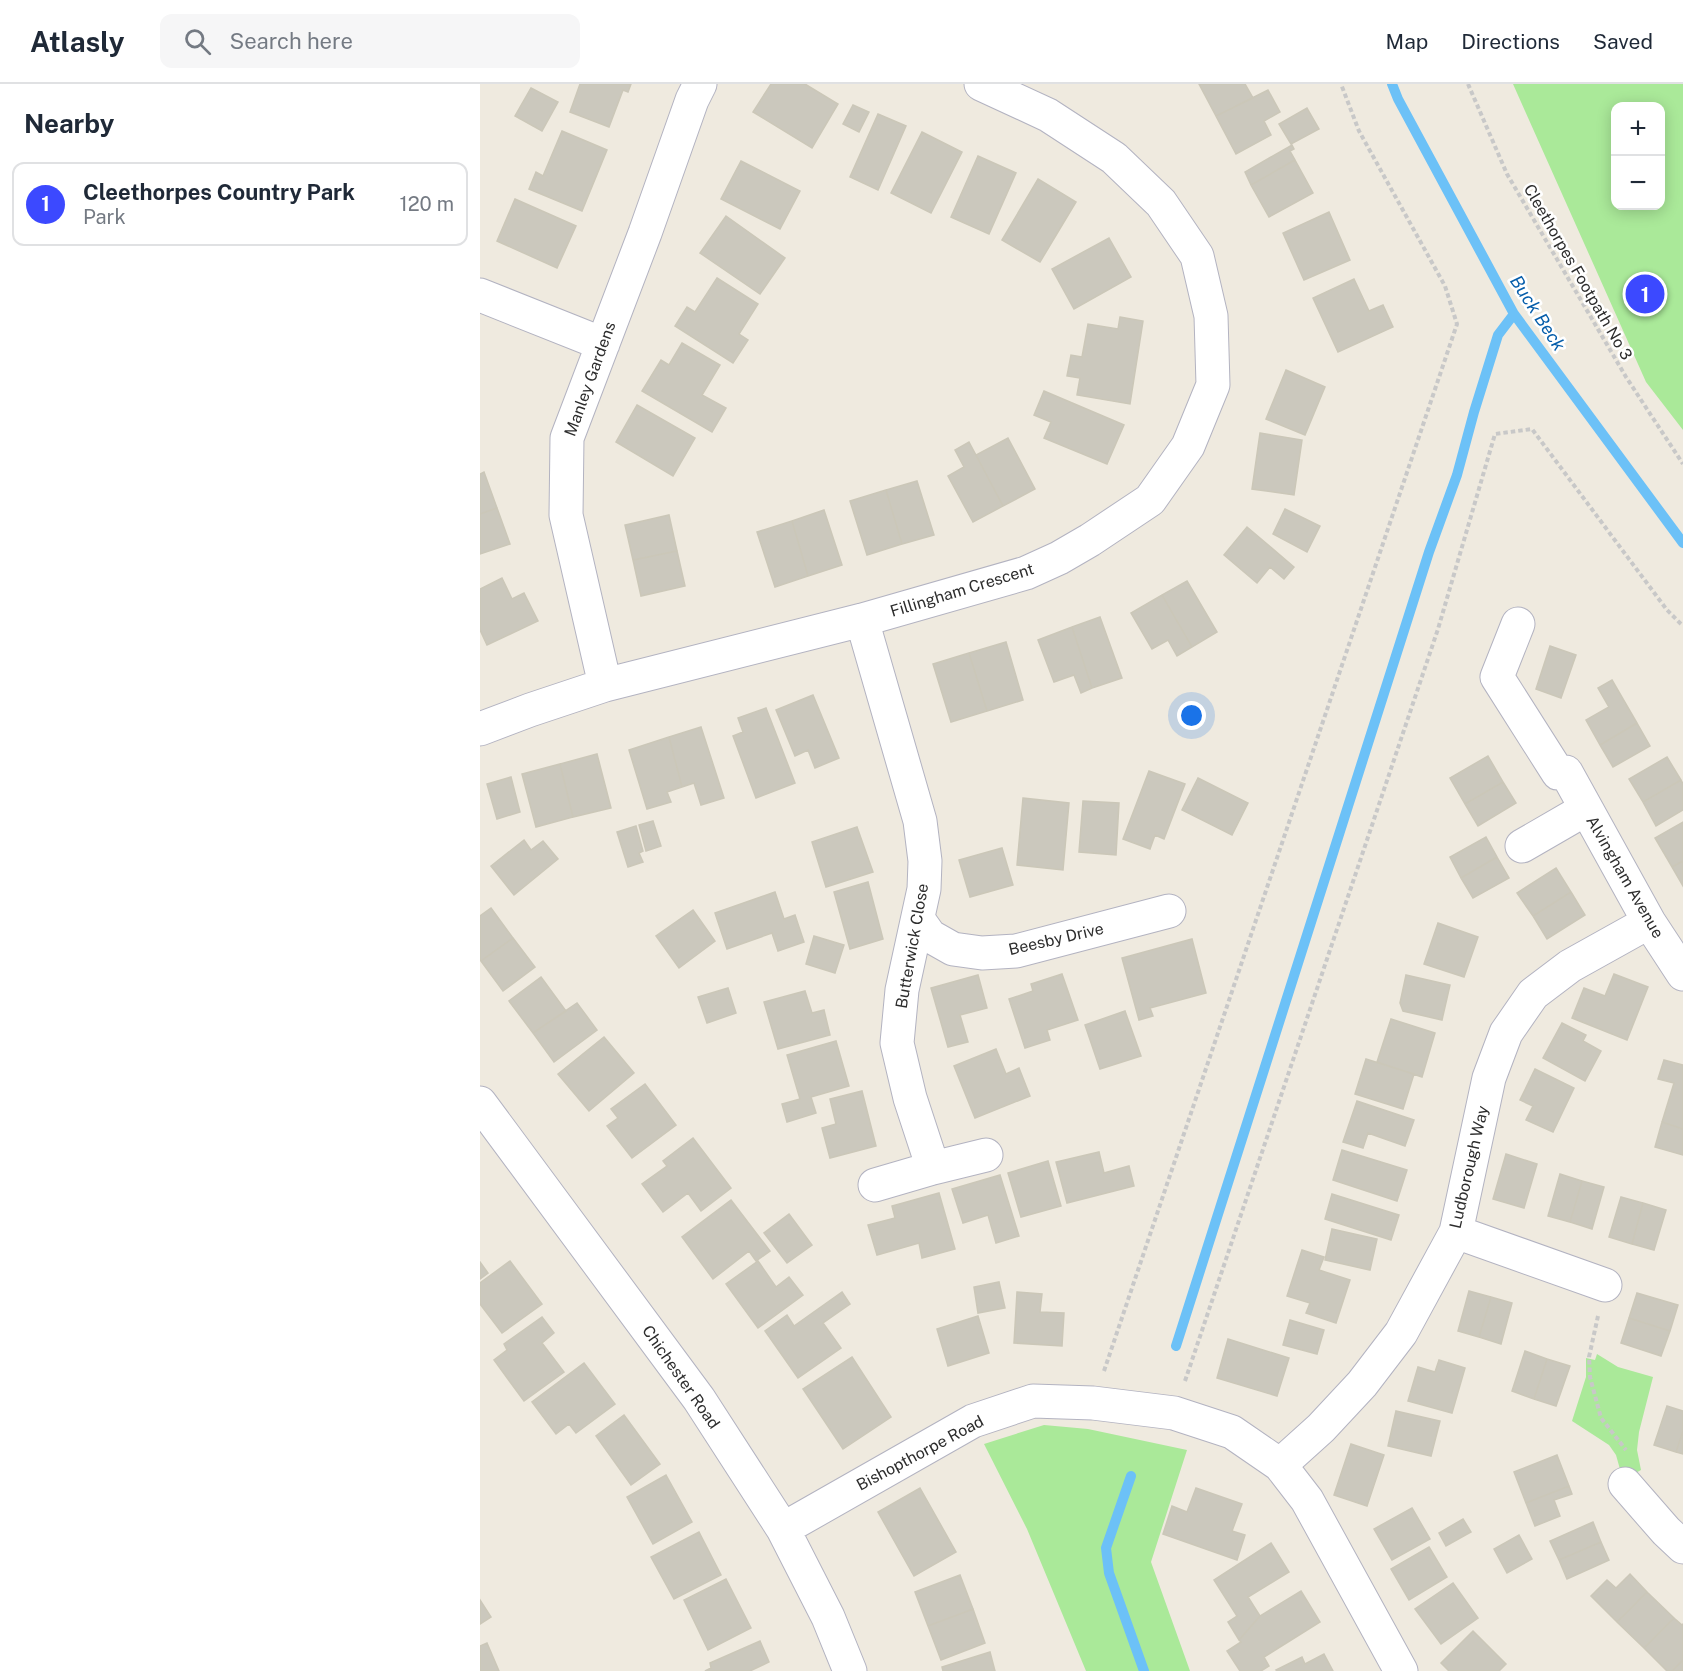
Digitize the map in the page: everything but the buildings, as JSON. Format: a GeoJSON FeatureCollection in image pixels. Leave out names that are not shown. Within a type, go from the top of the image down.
{"type":"FeatureCollection","features":[{"type":"Feature","properties":{"kind":"street","name":"Manley Gardens"},"geometry":{"type":"LineString","coordinates":[[605,685],[566,515],[567,438],[645,234],[692,100],[700,84]]}},
{"type":"Feature","properties":{"kind":"street","name":"Fillingham Crescent"},"geometry":{"type":"LineString","coordinates":[[480,729],[605,685],[862,620],[1026,573],[1090,540],[1150,500],[1188,446],[1213,385],[1211,316],[1197,256],[1161,203],[1114,158],[1048,115],[1019,92],[981,84]]}},
{"type":"Feature","properties":{"kind":"street"},"geometry":{"type":"LineString","coordinates":[[480,295],[603,344]]}},
{"type":"Feature","properties":{"kind":"street","name":"Butterwick Close"},"geometry":{"type":"LineString","coordinates":[[862,620],[920,821],[925,861],[924,889],[902,990],[897,1043],[910,1098],[933,1168]]}},
{"type":"Feature","properties":{"kind":"street","name":"Alvingham Avenue"},"geometry":{"type":"LineString","coordinates":[[1518,624],[1497,677],[1558,773],[1566,772],[1649,922],[1683,974]]}},
{"type":"Feature","properties":{"kind":"street","name":"Alvingham Avenue"},"geometry":{"type":"LineString","coordinates":[[1522,846],[1586,809]]}},
{"type":"Feature","properties":{"kind":"street","name":"Beesby Drive"},"geometry":{"type":"LineString","coordinates":[[918,919],[930,936],[953,949],[982,953],[1016,951],[1169,911]]}},
{"type":"Feature","properties":{"kind":"street","name":"Ludborough Way"},"geometry":{"type":"LineString","coordinates":[[1280,1465],[1321,1428],[1362,1384],[1401,1333],[1456,1233],[1489,1078],[1506,1033],[1533,994],[1570,966],[1649,922]]}},
{"type":"Feature","properties":{"kind":"street","name":"Chichester Road"},"geometry":{"type":"LineString","coordinates":[[480,1103],[699,1399],[783,1529],[828,1617],[850,1671]]}},
{"type":"Feature","properties":{"kind":"street"},"geometry":{"type":"LineString","coordinates":[[875,1185],[986,1155]]}},
{"type":"Feature","properties":{"kind":"street"},"geometry":{"type":"LineString","coordinates":[[1456,1233],[1605,1285]]}},
{"type":"Feature","properties":{"kind":"street","name":"Bishopthorpe Road"},"geometry":{"type":"LineString","coordinates":[[783,1529],[973,1421],[1033,1401],[1093,1403],[1174,1413],[1232,1432],[1280,1465],[1307,1500],[1401,1671]]}},
{"type":"Feature","properties":{"kind":"street"},"geometry":{"type":"LineString","coordinates":[[1625,1484],[1677,1531]]}},
{"type":"Feature","properties":{"kind":"path"},"geometry":{"type":"LineString","coordinates":[[1093,1403],[1457,324],[1444,286],[1359,131],[1341,84]]}},
{"type":"Feature","properties":{"kind":"path","name":"Cleethorpes Footpath No 3"},"geometry":{"type":"LineString","coordinates":[[1468,84],[1507,174],[1626,377],[1683,464]]}},
{"type":"Feature","properties":{"kind":"path"},"geometry":{"type":"LineString","coordinates":[[1174,1413],[1438,629],[1495,434],[1532,429],[1667,610],[1683,626]]}},
{"type":"Feature","properties":{"kind":"path"},"geometry":{"type":"LineString","coordinates":[[1605,1285],[1589,1357],[1590,1377],[1601,1418],[1629,1452],[1628,1469],[1633,1474],[1625,1484]]}},
{"type":"Feature","properties":{"kind":"green space"},"geometry":{"type":"Polygon","coordinates":[[[1513,84],[1683,84],[1683,430],[1646,382],[1513,84]]]}},
{"type":"Feature","properties":{"kind":"green space"},"geometry":{"type":"Polygon","coordinates":[[[1597,1354],[1618,1367],[1653,1377],[1639,1432],[1637,1450],[1641,1470],[1623,1480],[1616,1455],[1609,1445],[1572,1421],[1586,1377],[1586,1358],[1595,1360],[1597,1354]]]}},
{"type":"Feature","properties":{"kind":"green space"},"geometry":{"type":"Polygon","coordinates":[[[1044,1425],[1088,1429],[1187,1450],[1151,1562],[1190,1671],[1086,1671],[1027,1529],[984,1444],[1044,1425]]]}},
{"type":"Feature","properties":{"kind":"waterway","name":"Buck Beck"},"geometry":{"type":"LineString","coordinates":[[1392,84],[1514,314],[1683,543]]}},
{"type":"Feature","properties":{"kind":"waterway"},"geometry":{"type":"LineString","coordinates":[[1176,1346],[1429,552],[1457,475],[1498,335],[1514,314]]}},
{"type":"Feature","properties":{"kind":"waterway"},"geometry":{"type":"LineString","coordinates":[[1131,1476],[1106,1548],[1109,1573],[1144,1671]]}},
{"type":"Feature","properties":{"kind":"place","name":"Cleethorpes Country Park"},"geometry":{"type":"Point","coordinates":[1645,294]}}]}
